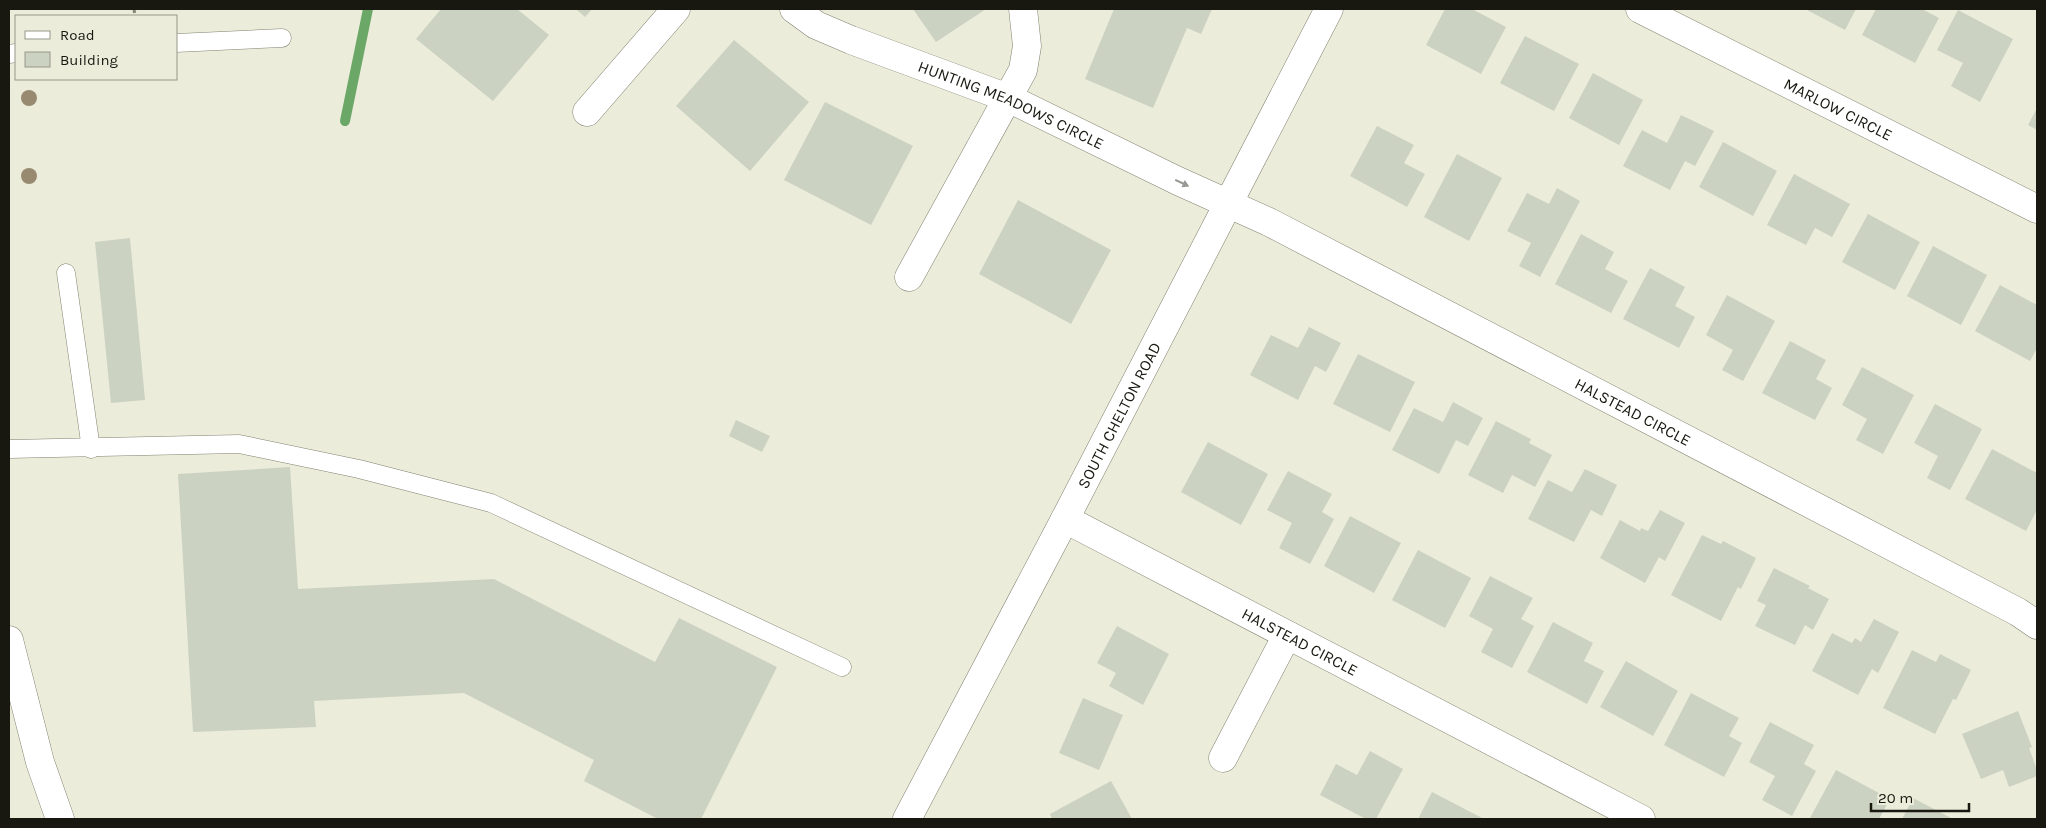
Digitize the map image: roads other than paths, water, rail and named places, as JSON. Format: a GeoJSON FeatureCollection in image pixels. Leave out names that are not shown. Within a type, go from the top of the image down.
{"type":"FeatureCollection","features":[{"type":"Feature","properties":{"kind":"street"},"geometry":{"type":"LineString","coordinates":[[587,112],[676,9]]}},
{"type":"Feature","properties":{"kind":"street","name":"HUNTING MEADOWS CIRCLE"},"geometry":{"type":"LineString","coordinates":[[794,9],[816,25],[851,40],[1008,98],[1138,162],[1227,203]]}},
{"type":"Feature","properties":{"kind":"street"},"geometry":{"type":"LineString","coordinates":[[909,277],[1023,70],[1027,46],[1026,22],[1023,9]]}},
{"type":"Feature","properties":{"kind":"street","name":"SOUTH CHELTON ROAD"},"geometry":{"type":"LineString","coordinates":[[907,819],[1065,519],[1329,9]]}},
{"type":"Feature","properties":{"kind":"street","name":"MARLOW CIRCLE"},"geometry":{"type":"LineString","coordinates":[[1640,9],[2037,209]]}},
{"type":"Feature","properties":{"kind":"street","name":"HALSTEAD CIRCLE"},"geometry":{"type":"LineString","coordinates":[[1227,203],[1269,222],[2018,612],[2037,625]]}},
{"type":"Feature","properties":{"kind":"street","name":"HALSTEAD CIRCLE"},"geometry":{"type":"LineString","coordinates":[[1065,519],[1641,819]]}},
{"type":"Feature","properties":{"kind":"street"},"geometry":{"type":"LineString","coordinates":[[1223,758],[1287,635]]}},
{"type":"Feature","properties":{"kind":"street"},"geometry":{"type":"LineString","coordinates":[[9,640],[40,762],[60,819]]}},
{"type":"Feature","properties":{"kind":"lane"},"geometry":{"type":"LineString","coordinates":[[178,44],[282,38]]}},
{"type":"Feature","properties":{"kind":"lane"},"geometry":{"type":"LineString","coordinates":[[66,273],[91,449]]}},
{"type":"Feature","properties":{"kind":"lane"},"geometry":{"type":"LineString","coordinates":[[9,449],[91,449],[239,444],[359,469],[491,503],[842,667]]}},
{"type":"Feature","properties":{"kind":"waterway"},"geometry":{"type":"LineString","coordinates":[[345,121],[368,9]]}}]}
